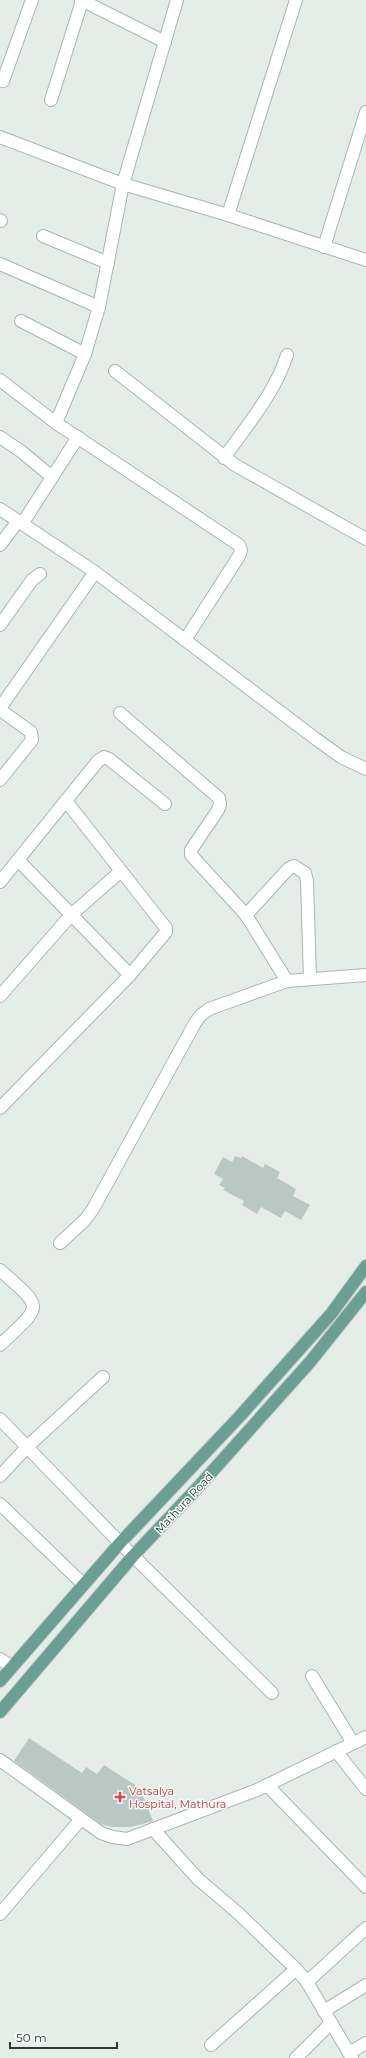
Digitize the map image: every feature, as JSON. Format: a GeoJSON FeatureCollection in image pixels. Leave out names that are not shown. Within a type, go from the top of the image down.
{"type":"FeatureCollection","features":[{"type":"Feature","properties":{"kind":"main road","name":"Mathura Road"},"geometry":{"type":"LineString","coordinates":[[0,1680],[120,1543],[240,1416],[326,1320],[364,1272]]}},
{"type":"Feature","properties":{"kind":"main road","name":"Mathura Road"},"geometry":{"type":"LineString","coordinates":[[0,1712],[133,1556],[195,1491],[310,1362],[366,1292]]}},
{"type":"Feature","properties":{"kind":"street"},"geometry":{"type":"LineString","coordinates":[[3,81],[32,0]]}},
{"type":"Feature","properties":{"kind":"street"},"geometry":{"type":"LineString","coordinates":[[51,100],[82,0],[165,42]]}},
{"type":"Feature","properties":{"kind":"street"},"geometry":{"type":"LineString","coordinates":[[56,423],[85,354],[99,307],[123,184],[177,0]]}},
{"type":"Feature","properties":{"kind":"street"},"geometry":{"type":"LineString","coordinates":[[228,215],[296,0]]}},
{"type":"Feature","properties":{"kind":"street"},"geometry":{"type":"LineString","coordinates":[[324,247],[366,112]]}},
{"type":"Feature","properties":{"kind":"street"},"geometry":{"type":"LineString","coordinates":[[0,137],[123,184],[228,215],[366,260]]}},
{"type":"Feature","properties":{"kind":"street"},"geometry":{"type":"LineString","coordinates":[[43,236],[108,263]]}},
{"type":"Feature","properties":{"kind":"street"},"geometry":{"type":"LineString","coordinates":[[0,264],[99,307]]}},
{"type":"Feature","properties":{"kind":"street"},"geometry":{"type":"LineString","coordinates":[[21,321],[85,354]]}},
{"type":"Feature","properties":{"kind":"street"},"geometry":{"type":"LineString","coordinates":[[224,458],[273,388],[282,372],[287,355]]}},
{"type":"Feature","properties":{"kind":"street"},"geometry":{"type":"LineString","coordinates":[[115,372],[224,458],[366,540]]}},
{"type":"Feature","properties":{"kind":"street"},"geometry":{"type":"LineString","coordinates":[[0,380],[56,423],[239,545],[241,550],[239,556],[185,640]]}},
{"type":"Feature","properties":{"kind":"street"},"geometry":{"type":"LineString","coordinates":[[0,437],[22,452],[52,477]]}},
{"type":"Feature","properties":{"kind":"street"},"geometry":{"type":"LineString","coordinates":[[0,545],[20,522],[78,437]]}},
{"type":"Feature","properties":{"kind":"street"},"geometry":{"type":"LineString","coordinates":[[0,509],[94,572],[341,757],[366,769]]}},
{"type":"Feature","properties":{"kind":"street"},"geometry":{"type":"LineString","coordinates":[[0,780],[32,740],[33,736],[31,732],[0,709],[5,694],[94,572]]}},
{"type":"Feature","properties":{"kind":"street"},"geometry":{"type":"LineString","coordinates":[[0,625],[32,580],[40,574]]}},
{"type":"Feature","properties":{"kind":"street"},"geometry":{"type":"LineString","coordinates":[[120,713],[219,798],[220,804],[218,810],[190,850],[190,855],[246,915],[287,981]]}},
{"type":"Feature","properties":{"kind":"street"},"geometry":{"type":"LineString","coordinates":[[0,882],[98,761],[104,757],[110,759],[165,804]]}},
{"type":"Feature","properties":{"kind":"street"},"geometry":{"type":"LineString","coordinates":[[0,1108],[130,975],[163,938],[166,932],[166,928],[66,801]]}},
{"type":"Feature","properties":{"kind":"street"},"geometry":{"type":"LineString","coordinates":[[18,860],[130,975]]}},
{"type":"Feature","properties":{"kind":"street"},"geometry":{"type":"LineString","coordinates":[[246,915],[289,868],[294,866],[305,873],[307,881],[310,978]]}},
{"type":"Feature","properties":{"kind":"street"},"geometry":{"type":"LineString","coordinates":[[0,996],[71,915],[121,871]]}},
{"type":"Feature","properties":{"kind":"street"},"geometry":{"type":"LineString","coordinates":[[60,1243],[85,1220],[93,1209],[184,1042],[201,1015],[209,1009],[287,981],[310,978],[366,975]]}},
{"type":"Feature","properties":{"kind":"street"},"geometry":{"type":"LineString","coordinates":[[0,1270],[32,1298],[34,1306],[32,1314],[0,1345]]}},
{"type":"Feature","properties":{"kind":"street"},"geometry":{"type":"LineString","coordinates":[[0,1476],[28,1446],[103,1377]]}},
{"type":"Feature","properties":{"kind":"street"},"geometry":{"type":"LineString","coordinates":[[0,1419],[28,1446],[120,1543],[272,1693]]}},
{"type":"Feature","properties":{"kind":"street"},"geometry":{"type":"LineString","coordinates":[[0,1504],[83,1584]]}},
{"type":"Feature","properties":{"kind":"street"},"geometry":{"type":"LineString","coordinates":[[0,1659],[12,1668]]}},
{"type":"Feature","properties":{"kind":"street"},"geometry":{"type":"LineString","coordinates":[[312,1676],[353,1743]]}},
{"type":"Feature","properties":{"kind":"street"},"geometry":{"type":"LineString","coordinates":[[0,1760],[101,1833],[113,1837],[127,1838],[267,1785],[366,1737]]}},
{"type":"Feature","properties":{"kind":"street"},"geometry":{"type":"LineString","coordinates":[[336,1751],[366,1789]]}},
{"type":"Feature","properties":{"kind":"street"},"geometry":{"type":"LineString","coordinates":[[267,1785],[366,1887]]}},
{"type":"Feature","properties":{"kind":"street"},"geometry":{"type":"LineString","coordinates":[[0,1914],[80,1819]]}},
{"type":"Feature","properties":{"kind":"street"},"geometry":{"type":"LineString","coordinates":[[153,1829],[198,1879],[238,1913],[296,1969],[307,1982],[350,2055],[366,2043]]}},
{"type":"Feature","properties":{"kind":"street"},"geometry":{"type":"LineString","coordinates":[[307,1982],[366,1928]]}},
{"type":"Feature","properties":{"kind":"street"},"geometry":{"type":"LineString","coordinates":[[211,2045],[296,1969]]}},
{"type":"Feature","properties":{"kind":"street"},"geometry":{"type":"LineString","coordinates":[[324,2011],[366,1985]]}},
{"type":"Feature","properties":{"kind":"street"},"geometry":{"type":"LineString","coordinates":[[296,2058],[331,2023]]}},
{"type":"Feature","properties":{"kind":"building"},"geometry":{"type":"Polygon","coordinates":[[[235,1156],[241,1158],[242,1156],[263,1168],[265,1164],[280,1172],[277,1178],[296,1189],[293,1196],[310,1205],[301,1220],[285,1211],[281,1218],[261,1207],[257,1214],[242,1205],[244,1201],[223,1190],[225,1188],[219,1185],[223,1179],[214,1174],[223,1157],[232,1162],[235,1156]]]}},
{"type":"Feature","properties":{"kind":"building"},"geometry":{"type":"Polygon","coordinates":[[[29,1738],[82,1773],[86,1767],[97,1774],[104,1765],[140,1788],[153,1821],[131,1827],[112,1827],[101,1824],[14,1761],[29,1738]]]}},
{"type":"Feature","properties":{"kind":"place","name":"Vatsalya Hospital, Mathura"},"geometry":{"type":"Point","coordinates":[120,1797]}}]}
